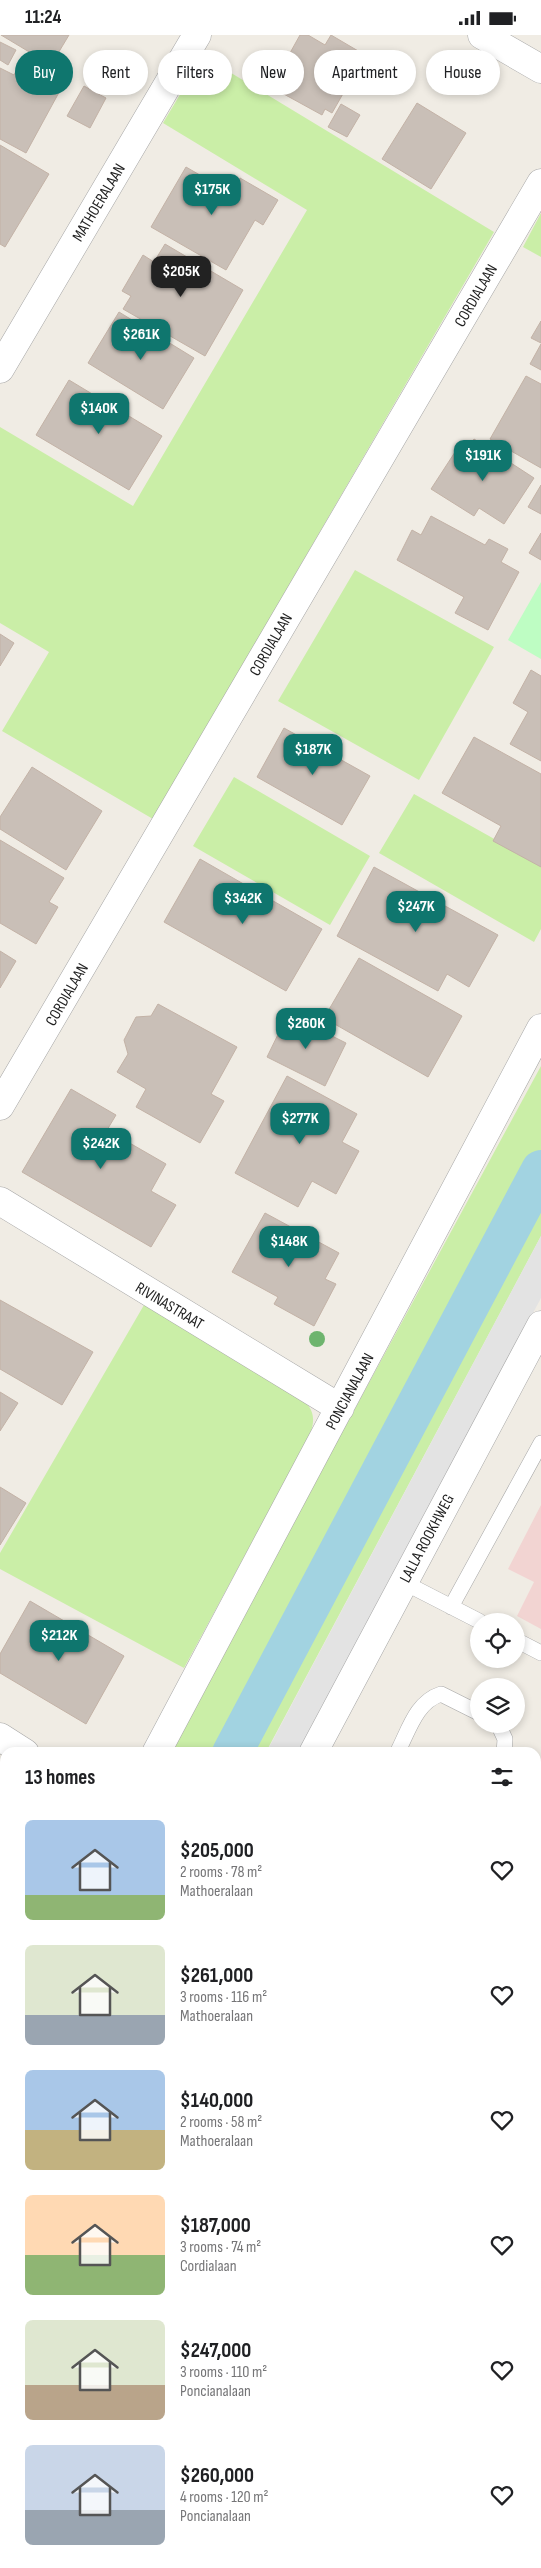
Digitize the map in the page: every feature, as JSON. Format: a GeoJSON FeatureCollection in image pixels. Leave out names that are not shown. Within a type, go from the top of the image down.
{"type":"FeatureCollection","features":[{"type":"Feature","properties":{"kind":"street","name":"MATHOERALAAN"},"geometry":{"type":"LineString","coordinates":[[0,369],[196,35]]}},
{"type":"Feature","properties":{"kind":"street"},"geometry":{"type":"LineString","coordinates":[[482,35],[541,69]]}},
{"type":"Feature","properties":{"kind":"street","name":"CORDIALAAN"},"geometry":{"type":"LineString","coordinates":[[0,1105],[541,183]]}},
{"type":"Feature","properties":{"kind":"street","name":"PONCIANALAAN"},"geometry":{"type":"LineString","coordinates":[[159,1747],[541,1029]]}},
{"type":"Feature","properties":{"kind":"street","name":"RIVINASTRAAT"},"geometry":{"type":"LineString","coordinates":[[0,1201],[340,1408]]}},
{"type":"Feature","properties":{"kind":"street","name":"LALLA ROOKHWEG"},"geometry":{"type":"LineString","coordinates":[[316,1747],[541,1325]]}},
{"type":"Feature","properties":{"kind":"street"},"geometry":{"type":"LineString","coordinates":[[0,1737],[16,1747]]}},
{"type":"Feature","properties":{"kind":"lane"},"geometry":{"type":"LineString","coordinates":[[451,1607],[541,1443]]}},
{"type":"Feature","properties":{"kind":"lane"},"geometry":{"type":"LineString","coordinates":[[403,1582],[470,1616]]}},
{"type":"Feature","properties":{"kind":"lane"},"geometry":{"type":"LineString","coordinates":[[525,1645],[541,1653]]}},
{"type":"Feature","properties":{"kind":"lane"},"geometry":{"type":"LineString","coordinates":[[400,1747],[416,1714],[428,1698],[441,1694],[470,1708]]}},
{"type":"Feature","properties":{"kind":"lane"},"geometry":{"type":"LineString","coordinates":[[502,1733],[505,1739],[504,1747]]}},
{"type":"Feature","properties":{"kind":"shaded area"},"geometry":{"type":"Polygon","coordinates":[[[541,1236],[541,1298],[303,1747],[269,1747],[541,1236]]]}},
{"type":"Feature","properties":{"kind":"shaded area"},"geometry":{"type":"Polygon","coordinates":[[[541,1505],[541,1629],[525,1620],[525,1613],[518,1613],[534,1582],[508,1569],[541,1505]]]}},
{"type":"Feature","properties":{"kind":"green space"},"geometry":{"type":"Polygon","coordinates":[[[232,74],[242,80],[242,95],[267,95],[494,232],[153,819],[2,731],[49,652],[0,623],[0,427],[133,506],[307,210],[163,123],[180,95],[232,95],[232,74]]]}},
{"type":"Feature","properties":{"kind":"green space"},"geometry":{"type":"Polygon","coordinates":[[[541,213],[541,257],[523,247],[541,213]]]}},
{"type":"Feature","properties":{"kind":"green space"},"geometry":{"type":"Polygon","coordinates":[[[355,570],[494,647],[419,780],[278,701],[355,570]]]}},
{"type":"Feature","properties":{"kind":"green space"},"geometry":{"type":"Polygon","coordinates":[[[541,582],[541,659],[508,640],[541,582]]]}},
{"type":"Feature","properties":{"kind":"green space"},"geometry":{"type":"Polygon","coordinates":[[[234,777],[370,856],[330,925],[193,846],[234,777]]]}},
{"type":"Feature","properties":{"kind":"green space"},"geometry":{"type":"Polygon","coordinates":[[[414,794],[541,865],[541,929],[534,942],[379,853],[414,794]]]}},
{"type":"Feature","properties":{"kind":"green space"},"geometry":{"type":"Polygon","coordinates":[[[541,1066],[541,1236],[269,1747],[171,1747],[541,1066]]]}},
{"type":"Feature","properties":{"kind":"green space"},"geometry":{"type":"Polygon","coordinates":[[[144,1305],[297,1393],[310,1407],[313,1416],[310,1435],[184,1668],[0,1569],[0,1553],[144,1305]]]}},
{"type":"Feature","properties":{"kind":"building"},"geometry":{"type":"Polygon","coordinates":[[[1,35],[69,35],[60,50],[26,50],[1,35]]]}},
{"type":"Feature","properties":{"kind":"building"},"geometry":{"type":"Polygon","coordinates":[[[300,35],[308,35],[325,45],[331,35],[356,50],[314,50],[314,95],[342,95],[332,113],[325,109],[322,115],[286,95],[304,95],[304,50],[292,50],[300,35]]]}},
{"type":"Feature","properties":{"kind":"building"},"geometry":{"type":"Polygon","coordinates":[[[0,42],[16,50],[8,65],[0,60],[0,42]]]}},
{"type":"Feature","properties":{"kind":"building"},"geometry":{"type":"Polygon","coordinates":[[[0,68],[14,75],[15,73],[15,95],[58,95],[26,153],[0,139],[0,68]]]}},
{"type":"Feature","properties":{"kind":"building"},"geometry":{"type":"Polygon","coordinates":[[[83,88],[83,95],[100,95],[106,98],[90,128],[67,116],[83,88]]]}},
{"type":"Feature","properties":{"kind":"building"},"geometry":{"type":"Polygon","coordinates":[[[417,103],[466,133],[431,189],[382,159],[417,103]]]}},
{"type":"Feature","properties":{"kind":"building"},"geometry":{"type":"Polygon","coordinates":[[[341,104],[360,115],[347,137],[328,127],[341,104]]]}},
{"type":"Feature","properties":{"kind":"building"},"geometry":{"type":"Polygon","coordinates":[[[0,145],[49,174],[5,247],[0,244],[0,145]]]}},
{"type":"Feature","properties":{"kind":"building"},"geometry":{"type":"Polygon","coordinates":[[[186,167],[231,193],[240,178],[278,200],[263,225],[255,220],[226,270],[151,227],[186,167]]]}},
{"type":"Feature","properties":{"kind":"building"},"geometry":{"type":"Polygon","coordinates":[[[165,244],[243,290],[205,356],[123,309],[131,296],[122,291],[143,255],[154,262],[165,244]]]}},
{"type":"Feature","properties":{"kind":"building"},"geometry":{"type":"Polygon","coordinates":[[[119,312],[194,358],[163,409],[88,363],[119,312]]]}},
{"type":"Feature","properties":{"kind":"building"},"geometry":{"type":"Polygon","coordinates":[[[541,321],[541,343],[531,338],[541,321]]]}},
{"type":"Feature","properties":{"kind":"building"},"geometry":{"type":"Polygon","coordinates":[[[541,344],[541,370],[530,364],[541,344]]]}},
{"type":"Feature","properties":{"kind":"building"},"geometry":{"type":"Polygon","coordinates":[[[526,376],[541,384],[541,468],[490,439],[526,376]]]}},
{"type":"Feature","properties":{"kind":"building"},"geometry":{"type":"Polygon","coordinates":[[[69,380],[162,436],[129,490],[36,435],[69,380]]]}},
{"type":"Feature","properties":{"kind":"building"},"geometry":{"type":"Polygon","coordinates":[[[474,439],[534,478],[504,524],[479,508],[474,516],[431,489],[457,449],[464,455],[474,439]]]}},
{"type":"Feature","properties":{"kind":"building"},"geometry":{"type":"Polygon","coordinates":[[[541,485],[541,514],[528,507],[541,485]]]}},
{"type":"Feature","properties":{"kind":"building"},"geometry":{"type":"Polygon","coordinates":[[[431,516],[485,545],[489,539],[508,549],[501,562],[519,572],[488,630],[455,613],[464,597],[397,560],[412,530],[421,535],[431,516]]]}},
{"type":"Feature","properties":{"kind":"building"},"geometry":{"type":"Polygon","coordinates":[[[541,533],[541,560],[529,553],[541,533]]]}},
{"type":"Feature","properties":{"kind":"building"},"geometry":{"type":"Polygon","coordinates":[[[0,634],[14,643],[0,666],[0,634]]]}},
{"type":"Feature","properties":{"kind":"building"},"geometry":{"type":"Polygon","coordinates":[[[531,670],[541,676],[541,761],[510,744],[528,712],[513,703],[531,670]]]}},
{"type":"Feature","properties":{"kind":"building"},"geometry":{"type":"Polygon","coordinates":[[[284,728],[370,776],[342,825],[257,777],[284,728]]]}},
{"type":"Feature","properties":{"kind":"building"},"geometry":{"type":"Polygon","coordinates":[[[474,737],[541,774],[541,867],[493,841],[501,826],[442,793],[474,737]]]}},
{"type":"Feature","properties":{"kind":"building"},"geometry":{"type":"Polygon","coordinates":[[[32,767],[102,811],[66,870],[0,829],[0,817],[32,767]]]}},
{"type":"Feature","properties":{"kind":"building"},"geometry":{"type":"Polygon","coordinates":[[[0,840],[64,878],[49,902],[58,907],[36,944],[0,923],[0,840]]]}},
{"type":"Feature","properties":{"kind":"building"},"geometry":{"type":"Polygon","coordinates":[[[200,859],[322,929],[286,991],[164,922],[200,859]]]}},
{"type":"Feature","properties":{"kind":"building"},"geometry":{"type":"Polygon","coordinates":[[[374,867],[498,935],[469,987],[447,974],[438,991],[337,936],[374,867]]]}},
{"type":"Feature","properties":{"kind":"building"},"geometry":{"type":"Polygon","coordinates":[[[0,951],[16,961],[0,988],[0,951]]]}},
{"type":"Feature","properties":{"kind":"building"},"geometry":{"type":"Polygon","coordinates":[[[359,958],[462,1016],[428,1077],[324,1018],[359,958]]]}},
{"type":"Feature","properties":{"kind":"building"},"geometry":{"type":"Polygon","coordinates":[[[158,1004],[237,1047],[211,1094],[224,1101],[200,1143],[136,1107],[146,1089],[117,1072],[128,1054],[124,1040],[136,1017],[151,1016],[158,1004]]]}},
{"type":"Feature","properties":{"kind":"building"},"geometry":{"type":"Polygon","coordinates":[[[288,1014],[346,1043],[325,1086],[267,1057],[288,1014]]]}},
{"type":"Feature","properties":{"kind":"building"},"geometry":{"type":"Polygon","coordinates":[[[287,1076],[357,1114],[342,1142],[359,1151],[336,1194],[312,1181],[298,1207],[235,1173],[287,1076]]]}},
{"type":"Feature","properties":{"kind":"building"},"geometry":{"type":"Polygon","coordinates":[[[71,1089],[116,1115],[107,1130],[166,1164],[151,1191],[176,1205],[151,1247],[22,1172],[71,1089]]]}},
{"type":"Feature","properties":{"kind":"building"},"geometry":{"type":"Polygon","coordinates":[[[265,1213],[339,1253],[325,1279],[336,1284],[314,1326],[274,1304],[278,1297],[232,1272],[265,1213]]]}},
{"type":"Feature","properties":{"kind":"building"},"geometry":{"type":"Polygon","coordinates":[[[0,1300],[93,1352],[62,1405],[0,1369],[0,1300]]]}},
{"type":"Feature","properties":{"kind":"building"},"geometry":{"type":"Polygon","coordinates":[[[0,1392],[18,1403],[0,1431],[0,1392]]]}},
{"type":"Feature","properties":{"kind":"building"},"geometry":{"type":"Polygon","coordinates":[[[0,1487],[26,1503],[0,1545],[0,1487]]]}},
{"type":"Feature","properties":{"kind":"building"},"geometry":{"type":"Polygon","coordinates":[[[30,1601],[124,1656],[86,1724],[0,1673],[0,1654],[30,1601]]]}},
{"type":"Feature","properties":{"kind":"waterway"},"geometry":{"type":"LineString","coordinates":[[235,1747],[541,1170]]}}]}
